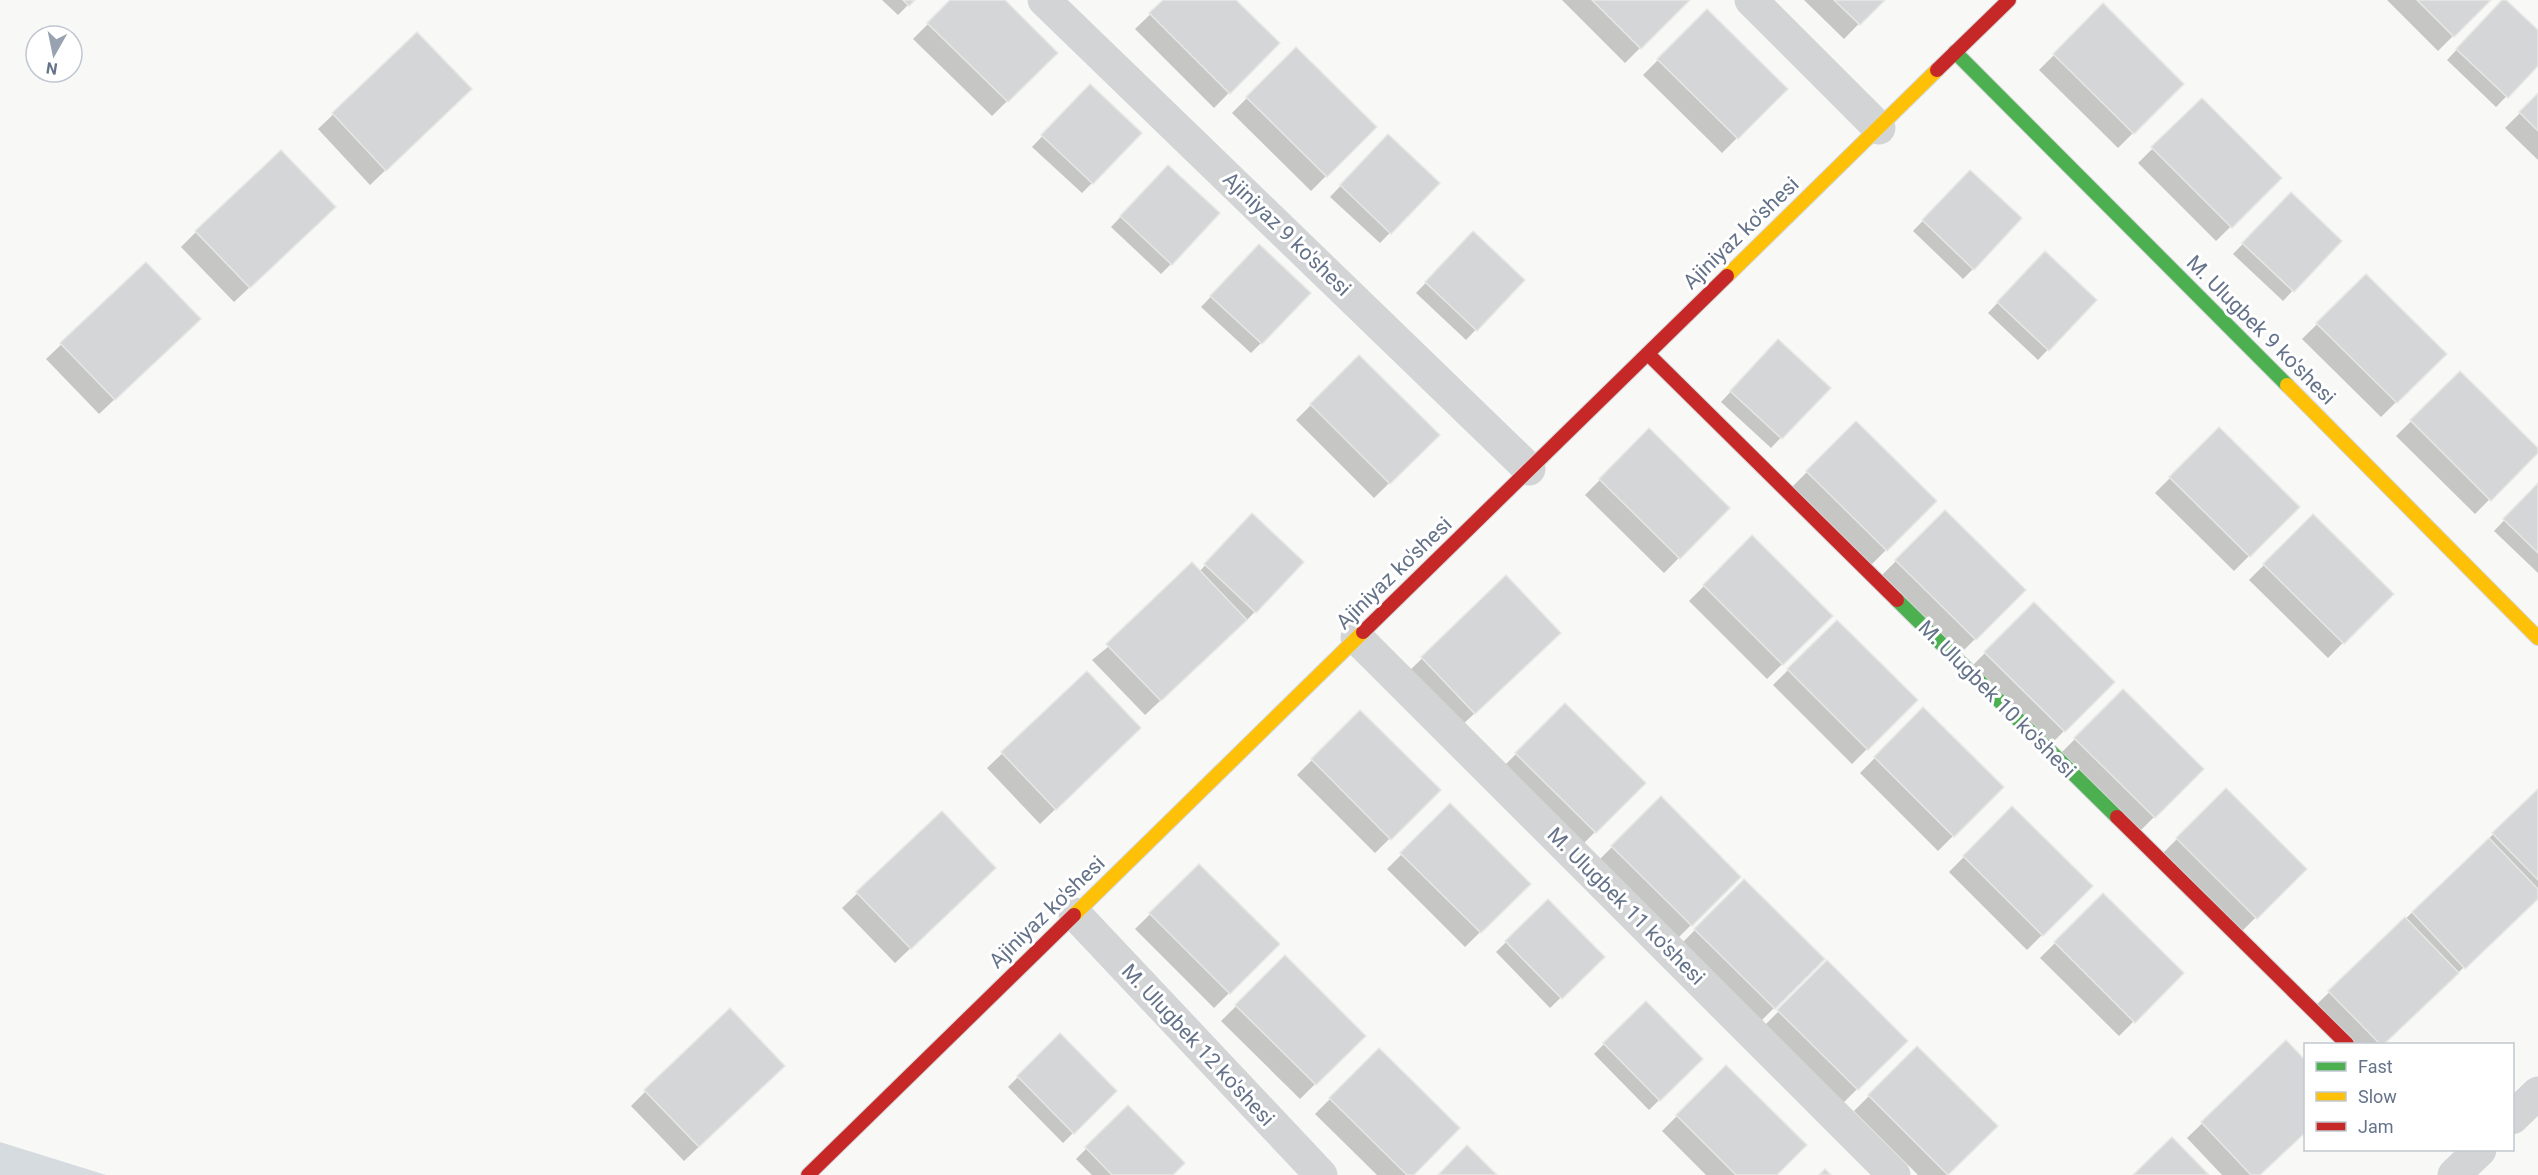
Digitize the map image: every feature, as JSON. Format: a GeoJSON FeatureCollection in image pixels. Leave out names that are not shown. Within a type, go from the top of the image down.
{"type":"FeatureCollection","features":[{"type":"Feature","properties":{"kind":"street","name":"Ajiniyaz 9 ko'shesi"},"geometry":{"type":"LineString","coordinates":[[1044,0],[1529,469]]}},
{"type":"Feature","properties":{"kind":"street"},"geometry":{"type":"LineString","coordinates":[[1751,0],[1879,128]]}},
{"type":"Feature","properties":{"kind":"street","name":"Ajiniyaz ko'shesi"},"geometry":{"type":"LineString","coordinates":[[808,1175],[2009,0]]}},
{"type":"Feature","properties":{"kind":"street","name":"M. Ulugbek 9 ko'shesi"},"geometry":{"type":"LineString","coordinates":[[1955,52],[2538,638]]}},
{"type":"Feature","properties":{"kind":"street","name":"M. Ulugbek 10 ko'shesi"},"geometry":{"type":"LineString","coordinates":[[1648,354],[2346,1043]]}},
{"type":"Feature","properties":{"kind":"street","name":"M. Ulugbek 11 ko'shesi"},"geometry":{"type":"LineString","coordinates":[[1358,638],[1894,1175]]}},
{"type":"Feature","properties":{"kind":"street","name":"M. Ulugbek 12 ko'shesi"},"geometry":{"type":"LineString","coordinates":[[1075,914],[1321,1175]]}},
{"type":"Feature","properties":{"kind":"street"},"geometry":{"type":"LineString","coordinates":[[2514,1116],[2538,1093]]}},
{"type":"Feature","properties":{"kind":"shaded area"},"geometry":{"type":"Polygon","coordinates":[[[0,1142],[106,1175],[0,1175],[0,1142]]]}},
{"type":"Feature","properties":{"kind":"building"},"geometry":{"type":"Polygon","coordinates":[[[903,0],[915,0],[909,6],[903,0]]]}},
{"type":"Feature","properties":{"kind":"building"},"geometry":{"type":"Polygon","coordinates":[[[950,0],[1005,0],[1058,53],[1008,102],[927,23],[950,0]]]}},
{"type":"Feature","properties":{"kind":"building"},"geometry":{"type":"Polygon","coordinates":[[[1163,0],[1236,0],[1280,43],[1230,94],[1149,13],[1163,0]]]}},
{"type":"Feature","properties":{"kind":"building"},"geometry":{"type":"Polygon","coordinates":[[[1592,0],[1690,0],[1641,49],[1592,0]]]}},
{"type":"Feature","properties":{"kind":"building"},"geometry":{"type":"Polygon","coordinates":[[[1834,0],[1885,0],[1860,25],[1834,0]]]}},
{"type":"Feature","properties":{"kind":"building"},"geometry":{"type":"Polygon","coordinates":[[[2417,0],[2491,0],[2454,37],[2417,0]]]}},
{"type":"Feature","properties":{"kind":"building"},"geometry":{"type":"Polygon","coordinates":[[[2502,0],[2506,0],[2538,30],[2538,66],[2508,98],[2456,49],[2502,0]]]}},
{"type":"Feature","properties":{"kind":"building"},"geometry":{"type":"Polygon","coordinates":[[[2103,3],[2184,84],[2134,134],[2053,54],[2103,3]]]}},
{"type":"Feature","properties":{"kind":"building"},"geometry":{"type":"Polygon","coordinates":[[[1707,9],[1788,89],[1738,139],[1657,59],[1707,9]]]}},
{"type":"Feature","properties":{"kind":"building"},"geometry":{"type":"Polygon","coordinates":[[[417,32],[472,89],[386,171],[332,113],[417,32]]]}},
{"type":"Feature","properties":{"kind":"building"},"geometry":{"type":"Polygon","coordinates":[[[1296,47],[1377,127],[1327,177],[1246,97],[1296,47]]]}},
{"type":"Feature","properties":{"kind":"building"},"geometry":{"type":"Polygon","coordinates":[[[1090,84],[1142,133],[1093,184],[1041,135],[1090,84]]]}},
{"type":"Feature","properties":{"kind":"building"},"geometry":{"type":"Polygon","coordinates":[[[2538,93],[2538,131],[2519,112],[2538,93]]]}},
{"type":"Feature","properties":{"kind":"building"},"geometry":{"type":"Polygon","coordinates":[[[2202,98],[2282,178],[2232,228],[2151,147],[2202,98]]]}},
{"type":"Feature","properties":{"kind":"building"},"geometry":{"type":"Polygon","coordinates":[[[1388,134],[1440,183],[1391,234],[1340,185],[1388,134]]]}},
{"type":"Feature","properties":{"kind":"building"},"geometry":{"type":"Polygon","coordinates":[[[281,150],[336,207],[250,288],[195,231],[281,150]]]}},
{"type":"Feature","properties":{"kind":"building"},"geometry":{"type":"Polygon","coordinates":[[[1168,165],[1220,213],[1172,265],[1120,216],[1168,165]]]}},
{"type":"Feature","properties":{"kind":"building"},"geometry":{"type":"Polygon","coordinates":[[[1970,170],[2022,218],[1974,270],[1922,220],[1970,170]]]}},
{"type":"Feature","properties":{"kind":"building"},"geometry":{"type":"Polygon","coordinates":[[[2291,192],[2342,241],[2294,292],[2242,243],[2291,192]]]}},
{"type":"Feature","properties":{"kind":"building"},"geometry":{"type":"Polygon","coordinates":[[[1473,231],[1525,280],[1477,331],[1425,282],[1473,231]]]}},
{"type":"Feature","properties":{"kind":"building"},"geometry":{"type":"Polygon","coordinates":[[[1259,244],[1311,293],[1262,344],[1210,296],[1259,244]]]}},
{"type":"Feature","properties":{"kind":"building"},"geometry":{"type":"Polygon","coordinates":[[[2045,251],[2097,300],[2049,351],[1997,302],[2045,251]]]}},
{"type":"Feature","properties":{"kind":"building"},"geometry":{"type":"Polygon","coordinates":[[[146,262],[201,319],[115,400],[60,343],[146,262]]]}},
{"type":"Feature","properties":{"kind":"building"},"geometry":{"type":"Polygon","coordinates":[[[2366,274],[2447,354],[2397,403],[2316,323],[2366,274]]]}},
{"type":"Feature","properties":{"kind":"building"},"geometry":{"type":"Polygon","coordinates":[[[1778,339],[1831,388],[1782,439],[1730,391],[1778,339]]]}},
{"type":"Feature","properties":{"kind":"building"},"geometry":{"type":"Polygon","coordinates":[[[1359,355],[1440,435],[1390,484],[1310,404],[1359,355]]]}},
{"type":"Feature","properties":{"kind":"building"},"geometry":{"type":"Polygon","coordinates":[[[2460,371],[2538,448],[2538,453],[2491,501],[2410,420],[2460,371]]]}},
{"type":"Feature","properties":{"kind":"building"},"geometry":{"type":"Polygon","coordinates":[[[1856,421],[1937,501],[1887,551],[1806,471],[1856,421]]]}},
{"type":"Feature","properties":{"kind":"building"},"geometry":{"type":"Polygon","coordinates":[[[2219,427],[2300,507],[2250,557],[2169,477],[2219,427]]]}},
{"type":"Feature","properties":{"kind":"building"},"geometry":{"type":"Polygon","coordinates":[[[1649,428],[1730,508],[1680,559],[1599,479],[1649,428]]]}},
{"type":"Feature","properties":{"kind":"building"},"geometry":{"type":"Polygon","coordinates":[[[2538,483],[2538,553],[2503,519],[2538,483]]]}},
{"type":"Feature","properties":{"kind":"building"},"geometry":{"type":"Polygon","coordinates":[[[1945,510],[2026,590],[1976,640],[1895,560],[1945,510]]]}},
{"type":"Feature","properties":{"kind":"building"},"geometry":{"type":"Polygon","coordinates":[[[1252,513],[1304,562],[1256,613],[1204,564],[1252,513]]]}},
{"type":"Feature","properties":{"kind":"building"},"geometry":{"type":"Polygon","coordinates":[[[2313,514],[2394,594],[2344,644],[2263,564],[2313,514]]]}},
{"type":"Feature","properties":{"kind":"building"},"geometry":{"type":"Polygon","coordinates":[[[1752,535],[1833,616],[1783,665],[1703,585],[1752,535]]]}},
{"type":"Feature","properties":{"kind":"building"},"geometry":{"type":"Polygon","coordinates":[[[1192,562],[1247,620],[1161,701],[1106,644],[1192,562]]]}},
{"type":"Feature","properties":{"kind":"building"},"geometry":{"type":"Polygon","coordinates":[[[1506,575],[1561,633],[1475,714],[1421,657],[1506,575]]]}},
{"type":"Feature","properties":{"kind":"building"},"geometry":{"type":"Polygon","coordinates":[[[2034,602],[2115,682],[2065,732],[1984,652],[2034,602]]]}},
{"type":"Feature","properties":{"kind":"building"},"geometry":{"type":"Polygon","coordinates":[[[1837,620],[1918,700],[1868,750],[1787,669],[1837,620]]]}},
{"type":"Feature","properties":{"kind":"building"},"geometry":{"type":"Polygon","coordinates":[[[1087,671],[1141,728],[1056,810],[1001,752],[1087,671]]]}},
{"type":"Feature","properties":{"kind":"building"},"geometry":{"type":"Polygon","coordinates":[[[2123,689],[2204,769],[2155,818],[2074,738],[2123,689]]]}},
{"type":"Feature","properties":{"kind":"building"},"geometry":{"type":"Polygon","coordinates":[[[1565,703],[1646,783],[1596,833],[1515,753],[1565,703]]]}},
{"type":"Feature","properties":{"kind":"building"},"geometry":{"type":"Polygon","coordinates":[[[1923,707],[2004,787],[1954,837],[1874,757],[1923,707]]]}},
{"type":"Feature","properties":{"kind":"building"},"geometry":{"type":"Polygon","coordinates":[[[1360,710],[1441,790],[1391,840],[1311,759],[1360,710]]]}},
{"type":"Feature","properties":{"kind":"building"},"geometry":{"type":"Polygon","coordinates":[[[2226,788],[2307,869],[2257,919],[2176,838],[2226,788]]]}},
{"type":"Feature","properties":{"kind":"building"},"geometry":{"type":"Polygon","coordinates":[[[2538,789],[2538,880],[2492,833],[2538,789]]]}},
{"type":"Feature","properties":{"kind":"building"},"geometry":{"type":"Polygon","coordinates":[[[1661,796],[1741,877],[1692,926],[1611,846],[1661,796]]]}},
{"type":"Feature","properties":{"kind":"building"},"geometry":{"type":"Polygon","coordinates":[[[1450,803],[1531,884],[1481,933],[1400,853],[1450,803]]]}},
{"type":"Feature","properties":{"kind":"building"},"geometry":{"type":"Polygon","coordinates":[[[2012,806],[2093,886],[2043,936],[1963,856],[2012,806]]]}},
{"type":"Feature","properties":{"kind":"building"},"geometry":{"type":"Polygon","coordinates":[[[942,811],[996,868],[911,949],[856,892],[942,811]]]}},
{"type":"Feature","properties":{"kind":"building"},"geometry":{"type":"Polygon","coordinates":[[[2489,838],[2538,889],[2538,899],[2465,969],[2412,912],[2489,838]]]}},
{"type":"Feature","properties":{"kind":"building"},"geometry":{"type":"Polygon","coordinates":[[[1199,864],[1280,944],[1230,994],[1149,913],[1199,864]]]}},
{"type":"Feature","properties":{"kind":"building"},"geometry":{"type":"Polygon","coordinates":[[[1744,879],[1825,959],[1775,1009],[1694,929],[1744,879]]]}},
{"type":"Feature","properties":{"kind":"building"},"geometry":{"type":"Polygon","coordinates":[[[2103,893],[2184,973],[2135,1023],[2054,942],[2103,893]]]}},
{"type":"Feature","properties":{"kind":"building"},"geometry":{"type":"Polygon","coordinates":[[[1548,899],[1605,957],[1562,999],[1505,941],[1548,899]]]}},
{"type":"Feature","properties":{"kind":"building"},"geometry":{"type":"Polygon","coordinates":[[[2405,917],[2459,973],[2385,1043],[2379,1043],[2328,991],[2405,917]]]}},
{"type":"Feature","properties":{"kind":"building"},"geometry":{"type":"Polygon","coordinates":[[[1285,955],[1366,1036],[1316,1085],[1235,1005],[1285,955]]]}},
{"type":"Feature","properties":{"kind":"building"},"geometry":{"type":"Polygon","coordinates":[[[1827,960],[1908,1041],[1858,1090],[1777,1010],[1827,960]]]}},
{"type":"Feature","properties":{"kind":"building"},"geometry":{"type":"Polygon","coordinates":[[[1646,1001],[1703,1059],[1660,1101],[1603,1043],[1646,1001]]]}},
{"type":"Feature","properties":{"kind":"building"},"geometry":{"type":"Polygon","coordinates":[[[730,1008],[785,1066],[699,1147],[644,1090],[730,1008]]]}},
{"type":"Feature","properties":{"kind":"building"},"geometry":{"type":"Polygon","coordinates":[[[1060,1033],[1117,1091],[1074,1134],[1017,1076],[1060,1033]]]}},
{"type":"Feature","properties":{"kind":"building"},"geometry":{"type":"Polygon","coordinates":[[[2286,1040],[2304,1059],[2304,1134],[2260,1175],[2251,1175],[2201,1122],[2286,1040]]]}},
{"type":"Feature","properties":{"kind":"building"},"geometry":{"type":"Polygon","coordinates":[[[1917,1046],[1998,1126],[1948,1175],[1868,1095],[1917,1046]]]}},
{"type":"Feature","properties":{"kind":"building"},"geometry":{"type":"Polygon","coordinates":[[[1379,1048],[1460,1128],[1414,1175],[1407,1175],[1329,1098],[1379,1048]]]}},
{"type":"Feature","properties":{"kind":"building"},"geometry":{"type":"Polygon","coordinates":[[[1726,1065],[1807,1145],[1777,1175],[1736,1175],[1676,1115],[1726,1065]]]}},
{"type":"Feature","properties":{"kind":"building"},"geometry":{"type":"Polygon","coordinates":[[[1128,1105],[1185,1163],[1173,1175],[1112,1175],[1085,1147],[1128,1105]]]}},
{"type":"Feature","properties":{"kind":"building"},"geometry":{"type":"Polygon","coordinates":[[[2172,1137],[2209,1175],[2133,1175],[2172,1137]]]}},
{"type":"Feature","properties":{"kind":"building"},"geometry":{"type":"Polygon","coordinates":[[[1467,1145],[1497,1175],[1438,1175],[1467,1145]]]}},
{"type":"Feature","properties":{"kind":"building"},"geometry":{"type":"Polygon","coordinates":[[[1825,1169],[1831,1175],[1819,1175],[1825,1169]]]}},
{"type":"Feature","properties":{"kind":"traffic: fast"},"geometry":{"type":"LineString","coordinates":[[1955,52],[2287,385]]}},
{"type":"Feature","properties":{"kind":"traffic: fast"},"geometry":{"type":"LineString","coordinates":[[1897,600],[2117,817]]}},
{"type":"Feature","properties":{"kind":"traffic: slow"},"geometry":{"type":"LineString","coordinates":[[1727,276],[1937,70]]}},
{"type":"Feature","properties":{"kind":"traffic: slow"},"geometry":{"type":"LineString","coordinates":[[2287,385],[2538,638]]}},
{"type":"Feature","properties":{"kind":"traffic: slow"},"geometry":{"type":"LineString","coordinates":[[1074,915],[1363,632]]}},
{"type":"Feature","properties":{"kind":"traffic: jam"},"geometry":{"type":"LineString","coordinates":[[1937,70],[2009,0]]}},
{"type":"Feature","properties":{"kind":"traffic: jam"},"geometry":{"type":"LineString","coordinates":[[1363,632],[1727,276]]}},
{"type":"Feature","properties":{"kind":"traffic: jam"},"geometry":{"type":"LineString","coordinates":[[1648,354],[1897,600]]}},
{"type":"Feature","properties":{"kind":"traffic: jam"},"geometry":{"type":"LineString","coordinates":[[2117,817],[2346,1043]]}},
{"type":"Feature","properties":{"kind":"traffic: jam"},"geometry":{"type":"LineString","coordinates":[[808,1175],[1074,915]]}}]}
